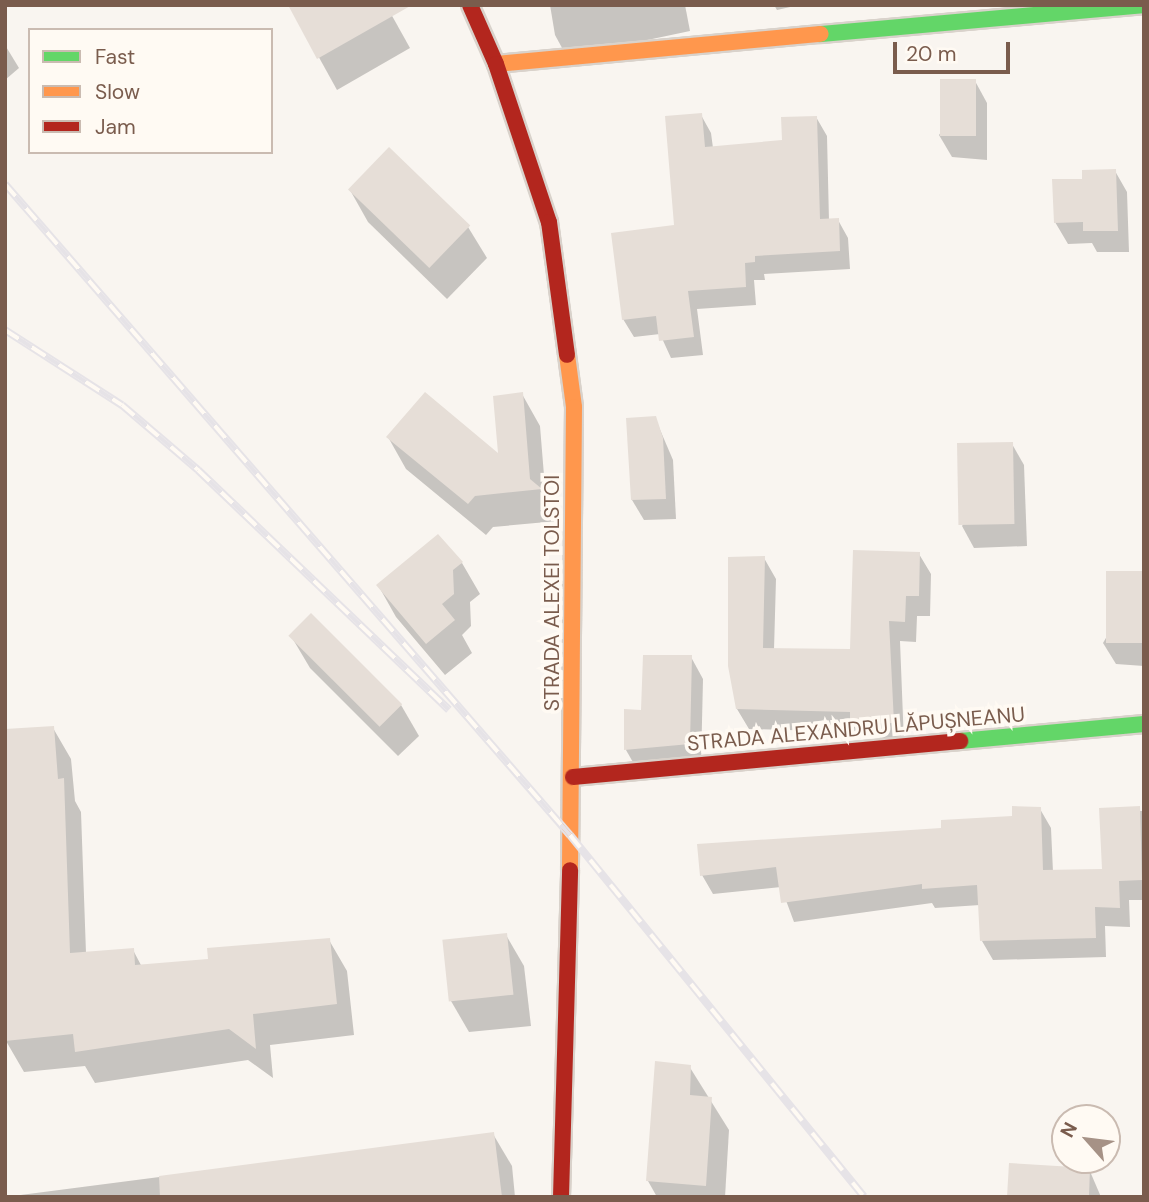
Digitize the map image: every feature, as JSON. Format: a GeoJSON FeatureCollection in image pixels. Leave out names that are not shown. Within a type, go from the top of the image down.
{"type":"FeatureCollection","features":[{"type":"Feature","properties":{"kind":"street","name":"STRADA ALEXEI TOLSTOI"},"geometry":{"type":"LineString","coordinates":[[470,5],[496,64],[549,222],[574,407],[572,777],[561,1197]]}},
{"type":"Feature","properties":{"kind":"street"},"geometry":{"type":"LineString","coordinates":[[496,64],[1143,5]]}},
{"type":"Feature","properties":{"kind":"street","name":"STRADA ALEXANDRU LĂPUȘNEANU"},"geometry":{"type":"LineString","coordinates":[[572,777],[1144,723]]}},
{"type":"Feature","properties":{"kind":"building"},"geometry":{"type":"Polygon","coordinates":[[[288,5],[412,5],[317,59],[288,5]]]}},
{"type":"Feature","properties":{"kind":"building"},"geometry":{"type":"Polygon","coordinates":[[[940,79],[976,79],[976,136],[940,136],[940,79]]]}},
{"type":"Feature","properties":{"kind":"building"},"geometry":{"type":"Polygon","coordinates":[[[702,113],[705,147],[782,140],[781,117],[817,116],[820,219],[839,218],[840,251],[755,256],[755,262],[745,263],[746,287],[688,291],[694,337],[659,341],[656,316],[622,320],[611,233],[674,225],[665,116],[702,113]]]}},
{"type":"Feature","properties":{"kind":"building"},"geometry":{"type":"Polygon","coordinates":[[[389,147],[470,225],[429,268],[348,189],[389,147]]]}},
{"type":"Feature","properties":{"kind":"building"},"geometry":{"type":"Polygon","coordinates":[[[1116,169],[1118,231],[1083,231],[1083,222],[1054,223],[1052,179],[1082,179],[1082,170],[1116,169]]]}},
{"type":"Feature","properties":{"kind":"building"},"geometry":{"type":"Polygon","coordinates":[[[425,392],[498,453],[493,396],[523,392],[530,479],[542,489],[475,496],[468,504],[386,437],[425,392]]]}},
{"type":"Feature","properties":{"kind":"building"},"geometry":{"type":"Polygon","coordinates":[[[656,416],[663,438],[666,499],[631,500],[626,418],[656,416]]]}},
{"type":"Feature","properties":{"kind":"building"},"geometry":{"type":"Polygon","coordinates":[[[1013,442],[1014,524],[958,525],[957,443],[1013,442]]]}},
{"type":"Feature","properties":{"kind":"building"},"geometry":{"type":"Polygon","coordinates":[[[438,534],[463,562],[453,570],[454,594],[442,604],[455,620],[426,644],[376,585],[438,534]]]}},
{"type":"Feature","properties":{"kind":"building"},"geometry":{"type":"Polygon","coordinates":[[[853,550],[920,552],[919,596],[906,596],[905,622],[889,621],[894,723],[850,724],[850,712],[736,709],[728,666],[728,557],[765,556],[763,648],[850,649],[853,550]]]}},
{"type":"Feature","properties":{"kind":"building"},"geometry":{"type":"Polygon","coordinates":[[[1106,571],[1144,571],[1144,643],[1106,643],[1106,571]]]}},
{"type":"Feature","properties":{"kind":"building"},"geometry":{"type":"Polygon","coordinates":[[[311,613],[402,704],[380,727],[288,636],[311,613]]]}},
{"type":"Feature","properties":{"kind":"building"},"geometry":{"type":"Polygon","coordinates":[[[643,655],[692,655],[690,744],[624,750],[624,709],[641,710],[643,655]]]}},
{"type":"Feature","properties":{"kind":"building"},"geometry":{"type":"Polygon","coordinates":[[[54,726],[58,779],[64,778],[70,953],[134,948],[135,965],[208,959],[207,948],[330,938],[337,1004],[253,1014],[256,1049],[229,1029],[75,1052],[73,1034],[5,1041],[5,729],[54,726]]]}},
{"type":"Feature","properties":{"kind":"building"},"geometry":{"type":"Polygon","coordinates":[[[1012,806],[1041,807],[1043,870],[1102,869],[1099,808],[1140,806],[1142,880],[1119,881],[1120,908],[1095,907],[1096,938],[980,941],[977,885],[922,889],[922,884],[781,903],[776,867],[700,876],[697,844],[941,828],[941,820],[1012,816],[1012,806]]]}},
{"type":"Feature","properties":{"kind":"building"},"geometry":{"type":"Polygon","coordinates":[[[507,933],[513,995],[449,1001],[442,940],[507,933]]]}},
{"type":"Feature","properties":{"kind":"building"},"geometry":{"type":"Polygon","coordinates":[[[655,1061],[691,1065],[690,1095],[712,1097],[706,1186],[646,1181],[655,1061]]]}},
{"type":"Feature","properties":{"kind":"building"},"geometry":{"type":"Polygon","coordinates":[[[494,1132],[502,1197],[160,1197],[159,1176],[494,1132]]]}},
{"type":"Feature","properties":{"kind":"building"},"geometry":{"type":"Polygon","coordinates":[[[1009,1163],[1051,1166],[1051,1174],[1090,1174],[1089,1197],[1007,1197],[1009,1163]]]}},
{"type":"Feature","properties":{"kind":"railway"},"geometry":{"type":"LineString","coordinates":[[5,184],[570,835],[864,1197]]}},
{"type":"Feature","properties":{"kind":"railway"},"geometry":{"type":"LineString","coordinates":[[5,330],[122,405],[198,470],[449,710]]}},
{"type":"Feature","properties":{"kind":"traffic: fast"},"geometry":{"type":"LineString","coordinates":[[821,34],[1143,5]]}},
{"type":"Feature","properties":{"kind":"traffic: fast"},"geometry":{"type":"LineString","coordinates":[[960,741],[1144,724]]}},
{"type":"Feature","properties":{"kind":"traffic: slow"},"geometry":{"type":"LineString","coordinates":[[496,64],[821,34]]}},
{"type":"Feature","properties":{"kind":"traffic: slow"},"geometry":{"type":"LineString","coordinates":[[567,355],[574,407],[570,870]]}},
{"type":"Feature","properties":{"kind":"traffic: jam"},"geometry":{"type":"LineString","coordinates":[[470,5],[496,64],[549,222],[567,355]]}},
{"type":"Feature","properties":{"kind":"traffic: jam"},"geometry":{"type":"LineString","coordinates":[[573,777],[960,741]]}},
{"type":"Feature","properties":{"kind":"traffic: jam"},"geometry":{"type":"LineString","coordinates":[[561,1197],[570,870]]}}]}
